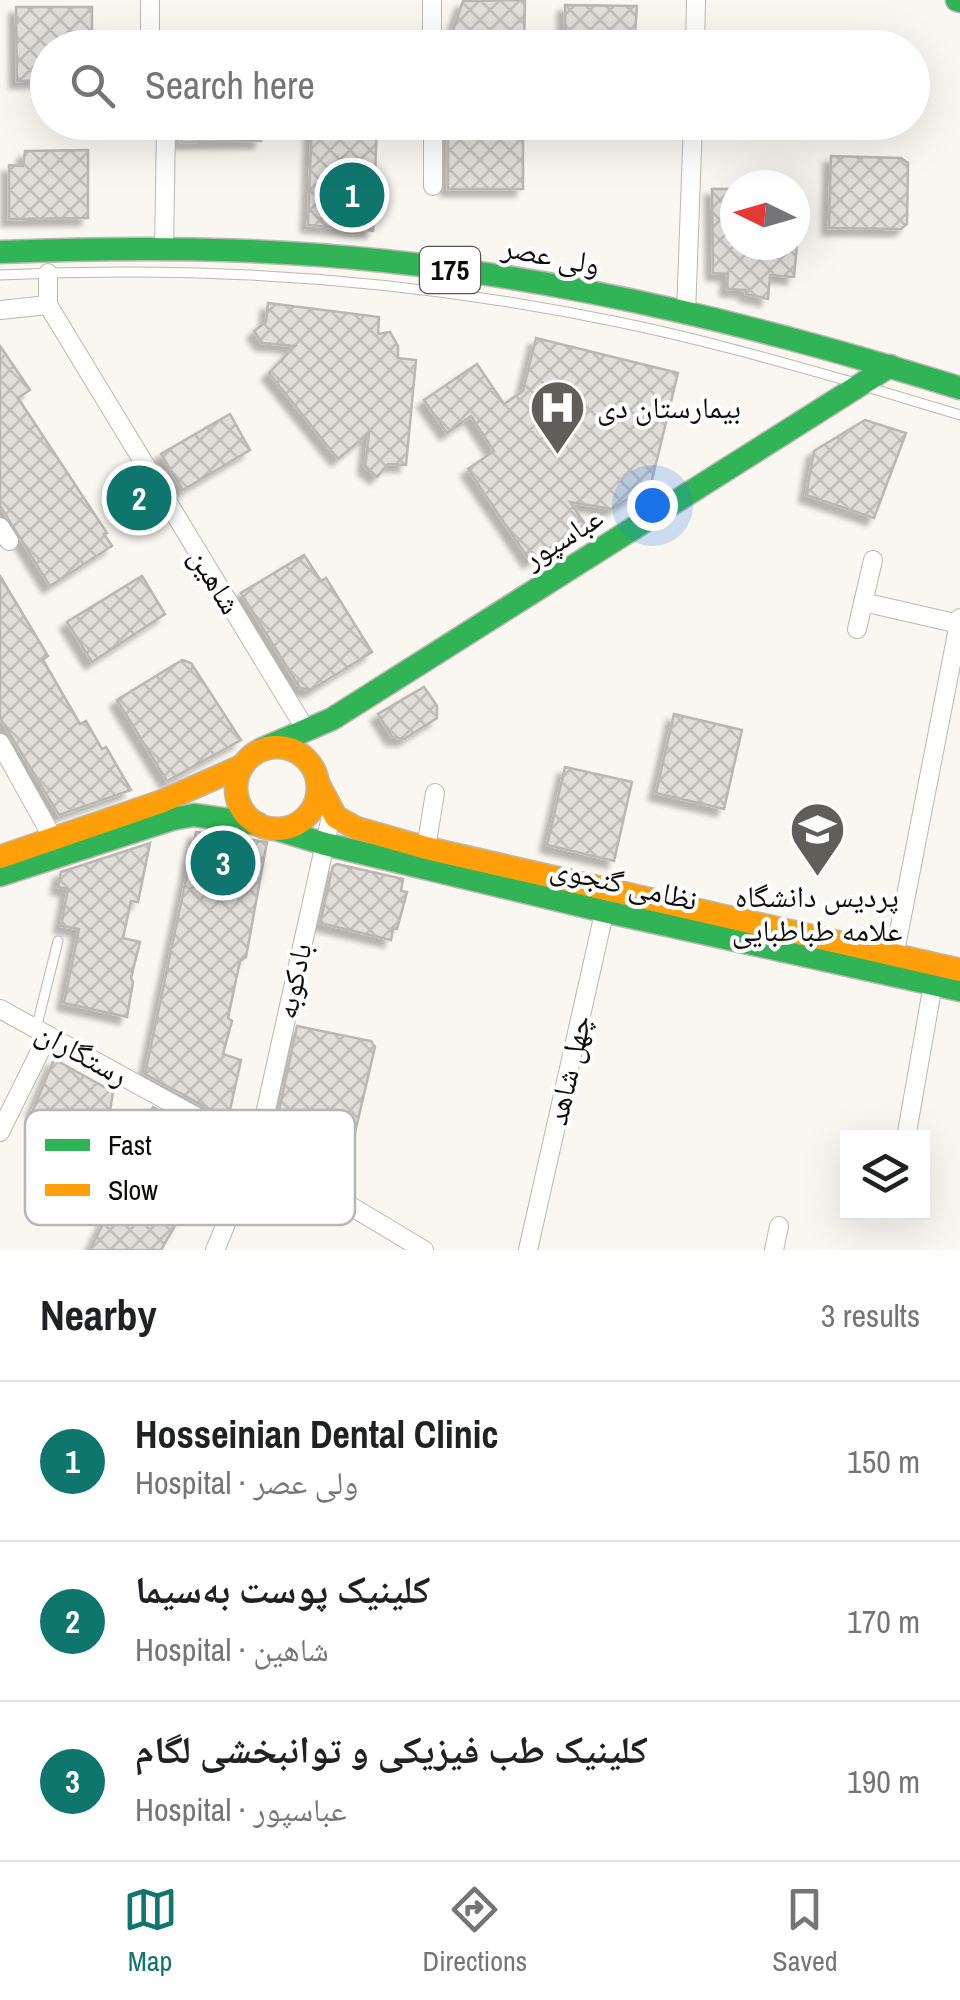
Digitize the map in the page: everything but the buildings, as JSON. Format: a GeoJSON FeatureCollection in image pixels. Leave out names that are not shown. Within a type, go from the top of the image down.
{"type":"FeatureCollection","features":[{"type":"Feature","properties":{"kind":"main road","name":"ولی عصر"},"geometry":{"type":"LineString","coordinates":[[0,252],[49,261],[164,250],[360,259],[511,278],[758,330],[960,388]]}},
{"type":"Feature","properties":{"kind":"main road","name":"عباسپور"},"geometry":{"type":"LineString","coordinates":[[262,749],[332,719],[890,366]]}},
{"type":"Feature","properties":{"kind":"main road"},"geometry":{"type":"LineString","coordinates":[[0,875],[194,815],[288,828],[314,806],[321,746],[332,719]]}},
{"type":"Feature","properties":{"kind":"main road"},"geometry":{"type":"LineString","coordinates":[[0,856],[164,800],[242,766],[262,749],[275,746],[301,754],[332,812]]}},
{"type":"Feature","properties":{"kind":"main road"},"geometry":{"type":"LineString","coordinates":[[242,766],[236,788],[238,799],[249,818],[267,827]]}},
{"type":"Feature","properties":{"kind":"main road","name":"نظامی گنجوی"},"geometry":{"type":"LineString","coordinates":[[332,812],[356,828],[607,900]]}},
{"type":"Feature","properties":{"kind":"main road","name":"نظامی گنجوی"},"geometry":{"type":"LineString","coordinates":[[267,827],[324,844],[607,900],[893,966],[943,973],[960,990]]}},
{"type":"Feature","properties":{"kind":"street"},"geometry":{"type":"LineString","coordinates":[[150,0],[150,30]]}},
{"type":"Feature","properties":{"kind":"street"},"geometry":{"type":"LineString","coordinates":[[432,0],[432,30]]}},
{"type":"Feature","properties":{"kind":"street"},"geometry":{"type":"LineString","coordinates":[[695,30],[696,0]]}},
{"type":"Feature","properties":{"kind":"street"},"geometry":{"type":"LineString","coordinates":[[164,250],[166,140]]}},
{"type":"Feature","properties":{"kind":"street"},"geometry":{"type":"LineString","coordinates":[[432,140],[433,186]]}},
{"type":"Feature","properties":{"kind":"street"},"geometry":{"type":"LineString","coordinates":[[686,314],[692,140]]}},
{"type":"Feature","properties":{"kind":"street"},"geometry":{"type":"LineString","coordinates":[[0,310],[48,304],[49,261]]}},
{"type":"Feature","properties":{"kind":"street","name":"شاهین"},"geometry":{"type":"LineString","coordinates":[[48,304],[306,730]]}},
{"type":"Feature","properties":{"kind":"street"},"geometry":{"type":"LineString","coordinates":[[857,628],[873,560]]}},
{"type":"Feature","properties":{"kind":"street"},"geometry":{"type":"LineString","coordinates":[[863,602],[960,621],[893,966]]}},
{"type":"Feature","properties":{"kind":"street"},"geometry":{"type":"LineString","coordinates":[[0,743],[54,840]]}},
{"type":"Feature","properties":{"kind":"street"},"geometry":{"type":"LineString","coordinates":[[426,848],[436,793]]}},
{"type":"Feature","properties":{"kind":"street","name":"بادکوبه"},"geometry":{"type":"LineString","coordinates":[[266,1110],[332,812]]}},
{"type":"Feature","properties":{"kind":"street","name":"چهل شاهد"},"geometry":{"type":"LineString","coordinates":[[528,1250],[607,900]]}},
{"type":"Feature","properties":{"kind":"street"},"geometry":{"type":"LineString","coordinates":[[908,1130],[943,973]]}},
{"type":"Feature","properties":{"kind":"street","name":"رستگاران"},"geometry":{"type":"LineString","coordinates":[[0,1009],[184,1110]]}},
{"type":"Feature","properties":{"kind":"street"},"geometry":{"type":"LineString","coordinates":[[0,1132],[42,1032]]}},
{"type":"Feature","properties":{"kind":"street","name":"رستگاران"},"geometry":{"type":"LineString","coordinates":[[355,1209],[424,1250]]}},
{"type":"Feature","properties":{"kind":"street","name":"بادکوبه"},"geometry":{"type":"LineString","coordinates":[[215,1250],[226,1225]]}},
{"type":"Feature","properties":{"kind":"street"},"geometry":{"type":"LineString","coordinates":[[774,1250],[779,1226]]}},
{"type":"Feature","properties":{"kind":"lane"},"geometry":{"type":"LineString","coordinates":[[0,275],[49,261],[337,281],[466,296],[654,330],[960,415]]}},
{"type":"Feature","properties":{"kind":"lane"},"geometry":{"type":"LineString","coordinates":[[42,1032],[58,940]]}},
{"type":"Feature","properties":{"kind":"traffic: fast"},"geometry":{"type":"LineString","coordinates":[[0,252],[241,251],[337,256],[458,270],[676,310],[819,346],[960,388]]}},
{"type":"Feature","properties":{"kind":"traffic: fast"},"geometry":{"type":"LineString","coordinates":[[262,749],[332,719],[890,366]]}},
{"type":"Feature","properties":{"kind":"traffic: fast"},"geometry":{"type":"LineString","coordinates":[[0,875],[172,819],[194,815],[258,824]]}},
{"type":"Feature","properties":{"kind":"traffic: fast"},"geometry":{"type":"LineString","coordinates":[[276,829],[604,911],[960,990]]}},
{"type":"Feature","properties":{"kind":"traffic: slow"},"geometry":{"type":"LineString","coordinates":[[277,747],[293,750],[306,759],[315,772],[318,788],[315,804],[306,817],[293,826],[277,829],[261,826],[248,817],[239,804],[236,788],[239,772],[248,759],[261,750],[277,747]]}},
{"type":"Feature","properties":{"kind":"traffic: slow"},"geometry":{"type":"LineString","coordinates":[[0,857],[163,801],[242,766]]}},
{"type":"Feature","properties":{"kind":"traffic: slow"},"geometry":{"type":"LineString","coordinates":[[318,783],[336,817],[356,828],[426,848],[960,970]]}},
{"type":"Feature","properties":{"kind":"place","name":"Hosseinian Dental Clinic"},"geometry":{"type":"Point","coordinates":[352,195]}},
{"type":"Feature","properties":{"kind":"place","name":"بیمارستان دی"},"geometry":{"type":"Point","coordinates":[558,457]}},
{"type":"Feature","properties":{"kind":"place","name":"کلینیک پوست به‌سیما"},"geometry":{"type":"Point","coordinates":[139,498]}},
{"type":"Feature","properties":{"kind":"place","name":"کلینیک طب فیزیکی و توانبخشی لگام"},"geometry":{"type":"Point","coordinates":[223,863]}},
{"type":"Feature","properties":{"kind":"place","name":"پردیس دانشگاه علامه طباطبایی"},"geometry":{"type":"Point","coordinates":[817,878]}}]}
